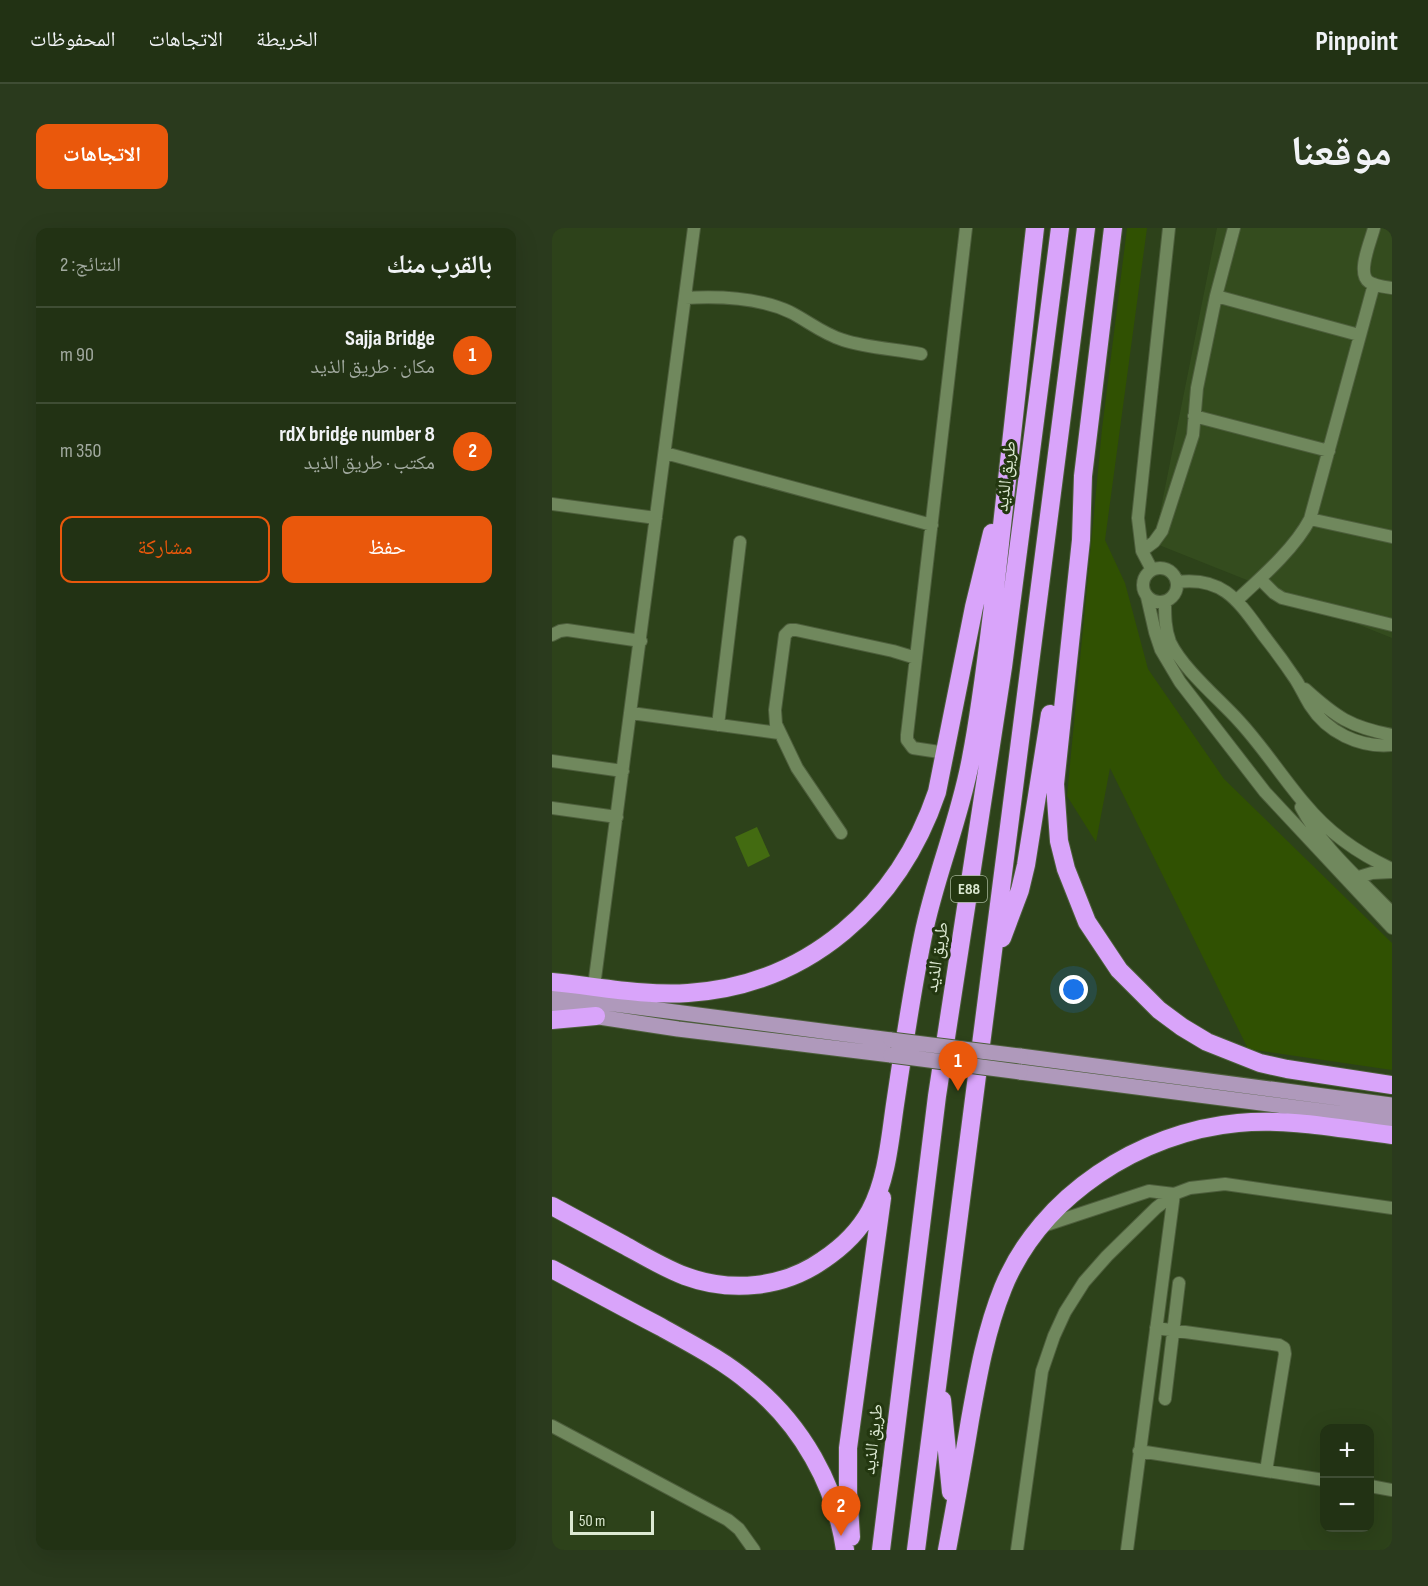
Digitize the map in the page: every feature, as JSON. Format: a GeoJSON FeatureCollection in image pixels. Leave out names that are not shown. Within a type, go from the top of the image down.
{"type":"FeatureCollection","features":[{"type":"Feature","properties":{"kind":"highway"},"geometry":{"type":"LineString","coordinates":[[853,1550],[848,1492],[848,1448],[886,1166],[908,1015],[923,933],[964,792],[977,728],[1013,441],[1035,228]]}},
{"type":"Feature","properties":{"kind":"highway","name":"طريق الذيد"},"geometry":{"type":"LineString","coordinates":[[881,1550],[937,1096],[1003,667],[1060,228]]}},
{"type":"Feature","properties":{"kind":"highway","name":"E88"},"geometry":{"type":"LineString","coordinates":[[916,1550],[1086,228]]}},
{"type":"Feature","properties":{"kind":"highway"},"geometry":{"type":"LineString","coordinates":[[991,968],[1020,890],[1026,865],[1059,654],[1070,551],[1083,476],[1113,228]]}},
{"type":"Feature","properties":{"kind":"highway"},"geometry":{"type":"LineString","coordinates":[[552,981],[657,993],[687,993],[714,990],[767,976],[814,952],[858,919],[883,893],[907,860],[929,816],[937,792],[974,607],[1013,441]]}},
{"type":"Feature","properties":{"kind":"highway"},"geometry":{"type":"LineString","coordinates":[[1083,476],[1081,540],[1055,784],[1059,841],[1066,869],[1087,922],[1119,970],[1138,991],[1159,1010],[1207,1042],[1251,1060],[1287,1070],[1392,1084]]}},
{"type":"Feature","properties":{"kind":"highway"},"geometry":{"type":"LineString","coordinates":[[552,1020],[596,1016]]}},
{"type":"Feature","properties":{"kind":"highway"},"geometry":{"type":"LineString","coordinates":[[947,1550],[980,1368],[990,1324],[1004,1286],[1025,1248],[1051,1215],[1082,1185],[1117,1161],[1156,1142],[1197,1129],[1239,1122],[1281,1122],[1392,1135]]}},
{"type":"Feature","properties":{"kind":"highway"},"geometry":{"type":"LineString","coordinates":[[552,1206],[687,1277],[733,1286],[757,1285],[780,1281],[802,1273],[840,1247],[869,1213],[886,1166]]}},
{"type":"Feature","properties":{"kind":"highway"},"geometry":{"type":"LineString","coordinates":[[552,1269],[697,1347],[750,1382],[772,1403],[792,1426],[824,1478],[835,1506],[845,1550]]}},
{"type":"Feature","properties":{"kind":"highway"},"geometry":{"type":"LineString","coordinates":[[938,1373],[953,1518]]}},
{"type":"Feature","properties":{"kind":"main road"},"geometry":{"type":"LineString","coordinates":[[552,996],[891,1048],[1392,1105]]}},
{"type":"Feature","properties":{"kind":"main road"},"geometry":{"type":"LineString","coordinates":[[552,1011],[678,1029],[891,1048]]}},
{"type":"Feature","properties":{"kind":"main road"},"geometry":{"type":"LineString","coordinates":[[1020,1064],[1392,1120]]}},
{"type":"Feature","properties":{"kind":"street"},"geometry":{"type":"LineString","coordinates":[[594,986],[694,228]]}},
{"type":"Feature","properties":{"kind":"street"},"geometry":{"type":"LineString","coordinates":[[946,753],[918,750],[909,745],[907,740],[966,228]]}},
{"type":"Feature","properties":{"kind":"street"},"geometry":{"type":"LineString","coordinates":[[1026,228],[1021,280],[1026,310]]}},
{"type":"Feature","properties":{"kind":"street"},"geometry":{"type":"LineString","coordinates":[[1152,570],[1142,550],[1138,529],[1139,507],[1169,228]]}},
{"type":"Feature","properties":{"kind":"street"},"geometry":{"type":"LineString","coordinates":[[1142,550],[1154,542],[1162,531],[1190,444],[1197,388],[1216,296],[1234,228]]}},
{"type":"Feature","properties":{"kind":"street"},"geometry":{"type":"LineString","coordinates":[[1374,228],[1363,270],[1366,279],[1374,284],[1392,288]]}},
{"type":"Feature","properties":{"kind":"street"},"geometry":{"type":"LineString","coordinates":[[1237,600],[1260,579],[1300,534],[1310,519],[1374,284]]}},
{"type":"Feature","properties":{"kind":"street"},"geometry":{"type":"LineString","coordinates":[[1216,296],[1359,335]]}},
{"type":"Feature","properties":{"kind":"street"},"geometry":{"type":"LineString","coordinates":[[685,298],[728,298],[760,303],[791,312],[818,330],[846,342],[921,354]]}},
{"type":"Feature","properties":{"kind":"street"},"geometry":{"type":"LineString","coordinates":[[1194,416],[1329,451]]}},
{"type":"Feature","properties":{"kind":"street"},"geometry":{"type":"LineString","coordinates":[[665,453],[932,525]]}},
{"type":"Feature","properties":{"kind":"street"},"geometry":{"type":"LineString","coordinates":[[552,504],[656,518]]}},
{"type":"Feature","properties":{"kind":"street"},"geometry":{"type":"LineString","coordinates":[[1310,519],[1392,537]]}},
{"type":"Feature","properties":{"kind":"street"},"geometry":{"type":"LineString","coordinates":[[718,725],[740,542]]}},
{"type":"Feature","properties":{"kind":"street"},"geometry":{"type":"LineString","coordinates":[[1147,597],[1152,601],[1165,602],[1175,594],[1177,582],[1170,572],[1165,569],[1152,570],[1144,579],[1143,585],[1161,650],[1180,682],[1265,792],[1352,879],[1392,913]]}},
{"type":"Feature","properties":{"kind":"street"},"geometry":{"type":"LineString","coordinates":[[1260,579],[1282,598],[1392,625]]}},
{"type":"Feature","properties":{"kind":"street"},"geometry":{"type":"LineString","coordinates":[[1177,582],[1199,580],[1220,587],[1237,600],[1297,682],[1310,705],[1330,727],[1357,741],[1371,745],[1392,745]]}},
{"type":"Feature","properties":{"kind":"street"},"geometry":{"type":"LineString","coordinates":[[1165,602],[1166,630],[1176,652],[1248,731],[1319,819],[1335,834],[1392,871]]}},
{"type":"Feature","properties":{"kind":"street"},"geometry":{"type":"LineString","coordinates":[[552,635],[567,630],[640,641]]}},
{"type":"Feature","properties":{"kind":"street"},"geometry":{"type":"LineString","coordinates":[[841,833],[797,768],[779,733],[775,710],[784,638],[790,630],[796,630],[916,658]]}},
{"type":"Feature","properties":{"kind":"street"},"geometry":{"type":"LineString","coordinates":[[1297,682],[1342,719],[1371,732],[1392,735]]}},
{"type":"Feature","properties":{"kind":"street"},"geometry":{"type":"LineString","coordinates":[[631,713],[779,733]]}},
{"type":"Feature","properties":{"kind":"street"},"geometry":{"type":"LineString","coordinates":[[552,761],[623,771]]}},
{"type":"Feature","properties":{"kind":"street"},"geometry":{"type":"LineString","coordinates":[[1291,787],[1315,831],[1392,928]]}},
{"type":"Feature","properties":{"kind":"street"},"geometry":{"type":"LineString","coordinates":[[552,808],[617,817]]}},
{"type":"Feature","properties":{"kind":"street"},"geometry":{"type":"LineString","coordinates":[[1352,879],[1392,871]]}},
{"type":"Feature","properties":{"kind":"street"},"geometry":{"type":"LineString","coordinates":[[1017,1550],[1042,1371],[1054,1336],[1074,1297],[1095,1269],[1156,1208],[1174,1194],[1208,1184],[1225,1184],[1392,1208]]}},
{"type":"Feature","properties":{"kind":"street"},"geometry":{"type":"LineString","coordinates":[[1042,1226],[1149,1191],[1174,1194]]}},
{"type":"Feature","properties":{"kind":"street"},"geometry":{"type":"LineString","coordinates":[[1128,1549],[1174,1194]]}},
{"type":"Feature","properties":{"kind":"street"},"geometry":{"type":"LineString","coordinates":[[1165,1399],[1179,1283]]}},
{"type":"Feature","properties":{"kind":"street"},"geometry":{"type":"LineString","coordinates":[[1156,1328],[1284,1348],[1285,1354],[1266,1471]]}},
{"type":"Feature","properties":{"kind":"street"},"geometry":{"type":"LineString","coordinates":[[552,1426],[728,1520],[739,1529],[754,1550]]}},
{"type":"Feature","properties":{"kind":"street"},"geometry":{"type":"LineString","coordinates":[[1139,1451],[1320,1479]]}},
{"type":"Feature","properties":{"kind":"street"},"geometry":{"type":"LineString","coordinates":[[1374,1487],[1392,1490]]}},
{"type":"Feature","properties":{"kind":"shaded area"},"geometry":{"type":"Polygon","coordinates":[[[1127,228],[1147,228],[1105,540],[1125,583],[1148,669],[1224,779],[1392,943],[1392,1070],[1248,1049],[1110,768],[1096,842],[1067,796],[1102,429],[1127,228]]]}},
{"type":"Feature","properties":{"kind":"shaded area"},"geometry":{"type":"Polygon","coordinates":[[[1217,228],[1392,228],[1392,638],[1154,543],[1217,228]]]}},
{"type":"Feature","properties":{"kind":"building"},"geometry":{"type":"Polygon","coordinates":[[[757,827],[770,856],[748,867],[735,837],[757,827]]]}},
{"type":"Feature","properties":{"kind":"place","name":"Sajja Bridge"},"geometry":{"type":"Point","coordinates":[958,1091]}},
{"type":"Feature","properties":{"kind":"place","name":"rdX bridge number 8"},"geometry":{"type":"Point","coordinates":[841,1536]}}]}
